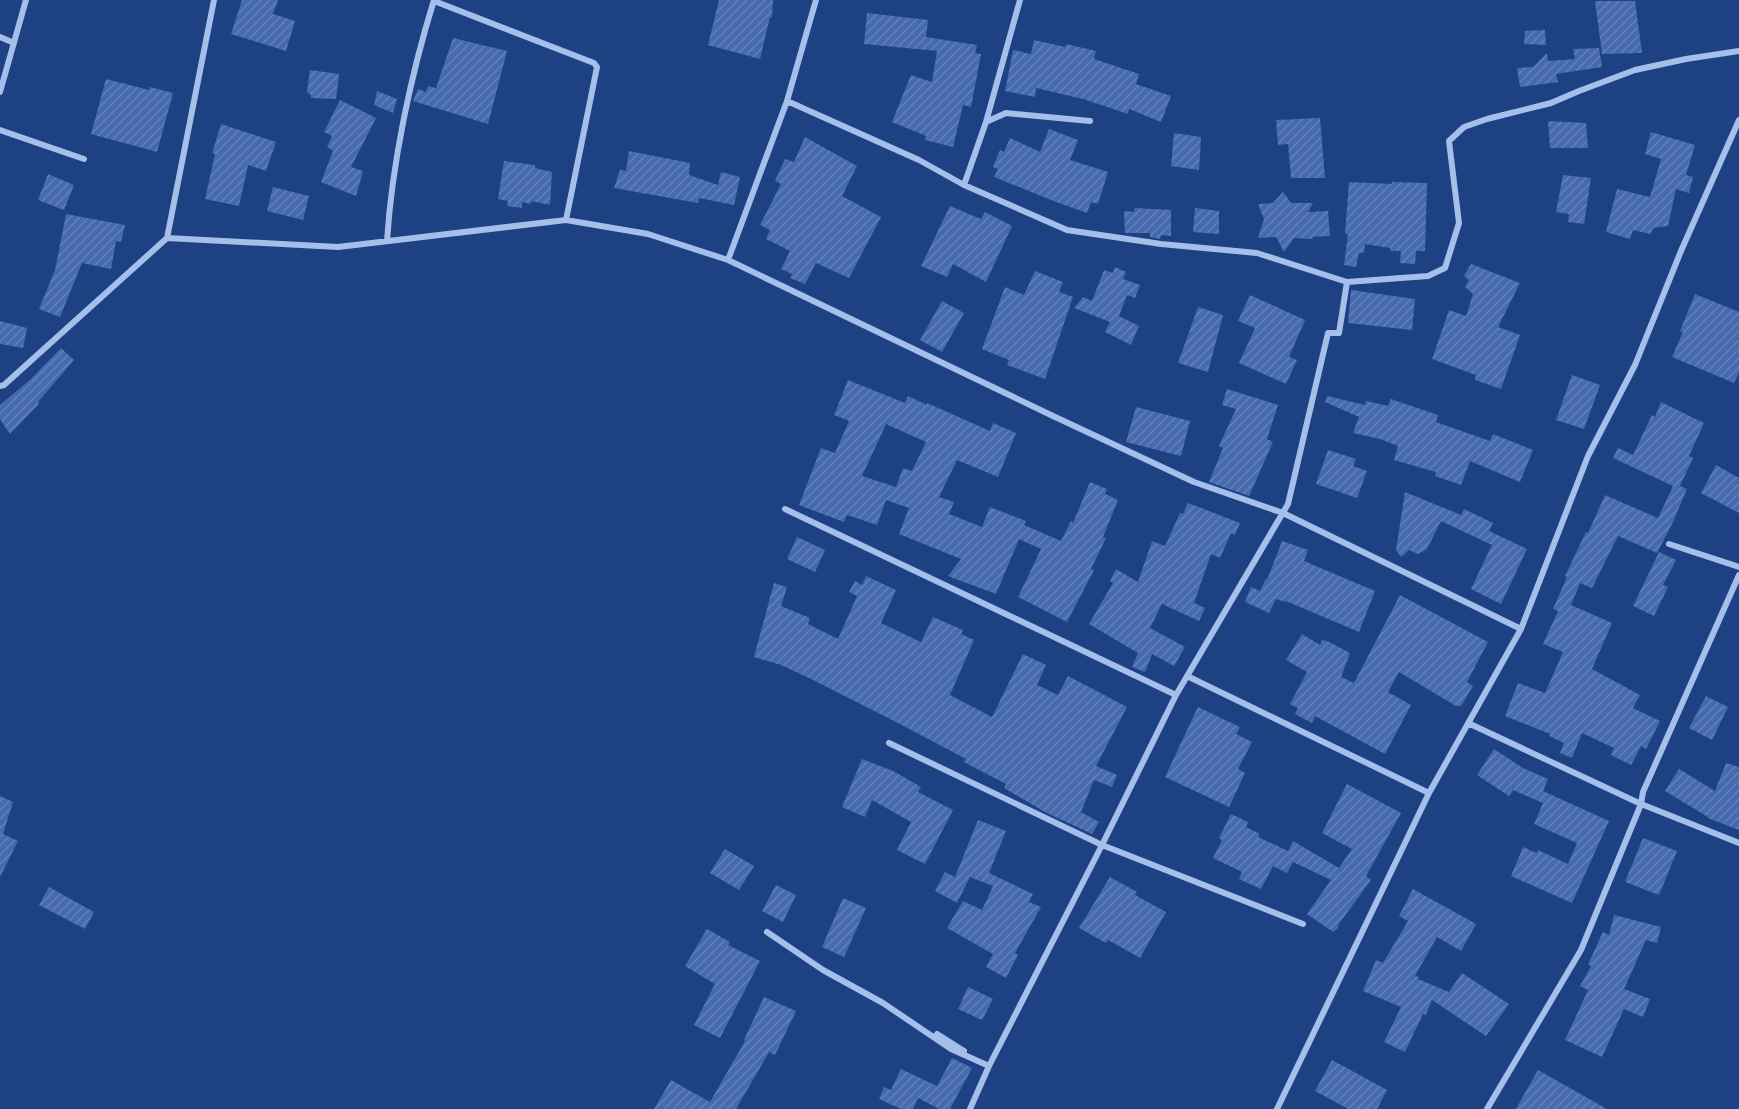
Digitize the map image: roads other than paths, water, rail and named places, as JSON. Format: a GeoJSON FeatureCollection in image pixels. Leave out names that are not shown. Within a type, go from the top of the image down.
{"type":"FeatureCollection","features":[{"type":"Feature","properties":{"kind":"street"},"geometry":{"type":"LineString","coordinates":[[0,93],[26,0]]}},
{"type":"Feature","properties":{"kind":"street"},"geometry":{"type":"LineString","coordinates":[[0,386],[4,385],[167,238],[214,0]]}},
{"type":"Feature","properties":{"kind":"street"},"geometry":{"type":"LineString","coordinates":[[728,260],[787,101],[816,0]]}},
{"type":"Feature","properties":{"kind":"street"},"geometry":{"type":"LineString","coordinates":[[964,185],[986,122],[1020,0]]}},
{"type":"Feature","properties":{"kind":"street"},"geometry":{"type":"LineString","coordinates":[[387,241],[390,204],[413,80],[434,1],[594,63],[597,67],[566,220]]}},
{"type":"Feature","properties":{"kind":"street"},"geometry":{"type":"LineString","coordinates":[[0,38],[14,43]]}},
{"type":"Feature","properties":{"kind":"street"},"geometry":{"type":"LineString","coordinates":[[787,101],[919,160],[964,185],[1067,230],[1161,244],[1257,253],[1347,282],[1428,276],[1445,268],[1459,223],[1449,141],[1464,127],[1487,118],[1551,103],[1635,70],[1739,51]]}},
{"type":"Feature","properties":{"kind":"street"},"geometry":{"type":"LineString","coordinates":[[986,122],[1006,113],[1090,121]]}},
{"type":"Feature","properties":{"kind":"street"},"geometry":{"type":"LineString","coordinates":[[1277,1109],[1429,793],[1521,629],[1588,456],[1635,365],[1681,251],[1739,120]]}},
{"type":"Feature","properties":{"kind":"street"},"geometry":{"type":"LineString","coordinates":[[0,130],[84,159]]}},
{"type":"Feature","properties":{"kind":"street"},"geometry":{"type":"LineString","coordinates":[[167,238],[338,247],[566,220],[648,234],[728,260],[1194,482],[1283,513],[1521,629]]}},
{"type":"Feature","properties":{"kind":"street"},"geometry":{"type":"LineString","coordinates":[[970,1109],[989,1066],[1176,695],[1288,504],[1328,333],[1339,333],[1347,282]]}},
{"type":"Feature","properties":{"kind":"street"},"geometry":{"type":"LineString","coordinates":[[785,509],[1176,695]]}},
{"type":"Feature","properties":{"kind":"street"},"geometry":{"type":"LineString","coordinates":[[1669,544],[1739,567]]}},
{"type":"Feature","properties":{"kind":"street"},"geometry":{"type":"LineString","coordinates":[[1487,1109],[1581,950],[1641,804],[1643,792],[1739,575]]}},
{"type":"Feature","properties":{"kind":"street"},"geometry":{"type":"LineString","coordinates":[[1187,676],[1429,793]]}},
{"type":"Feature","properties":{"kind":"street"},"geometry":{"type":"LineString","coordinates":[[1468,723],[1641,804],[1739,843]]}},
{"type":"Feature","properties":{"kind":"street"},"geometry":{"type":"LineString","coordinates":[[889,743],[1102,845],[1303,924]]}},
{"type":"Feature","properties":{"kind":"street"},"geometry":{"type":"LineString","coordinates":[[769,934],[989,1066]]}}]}
